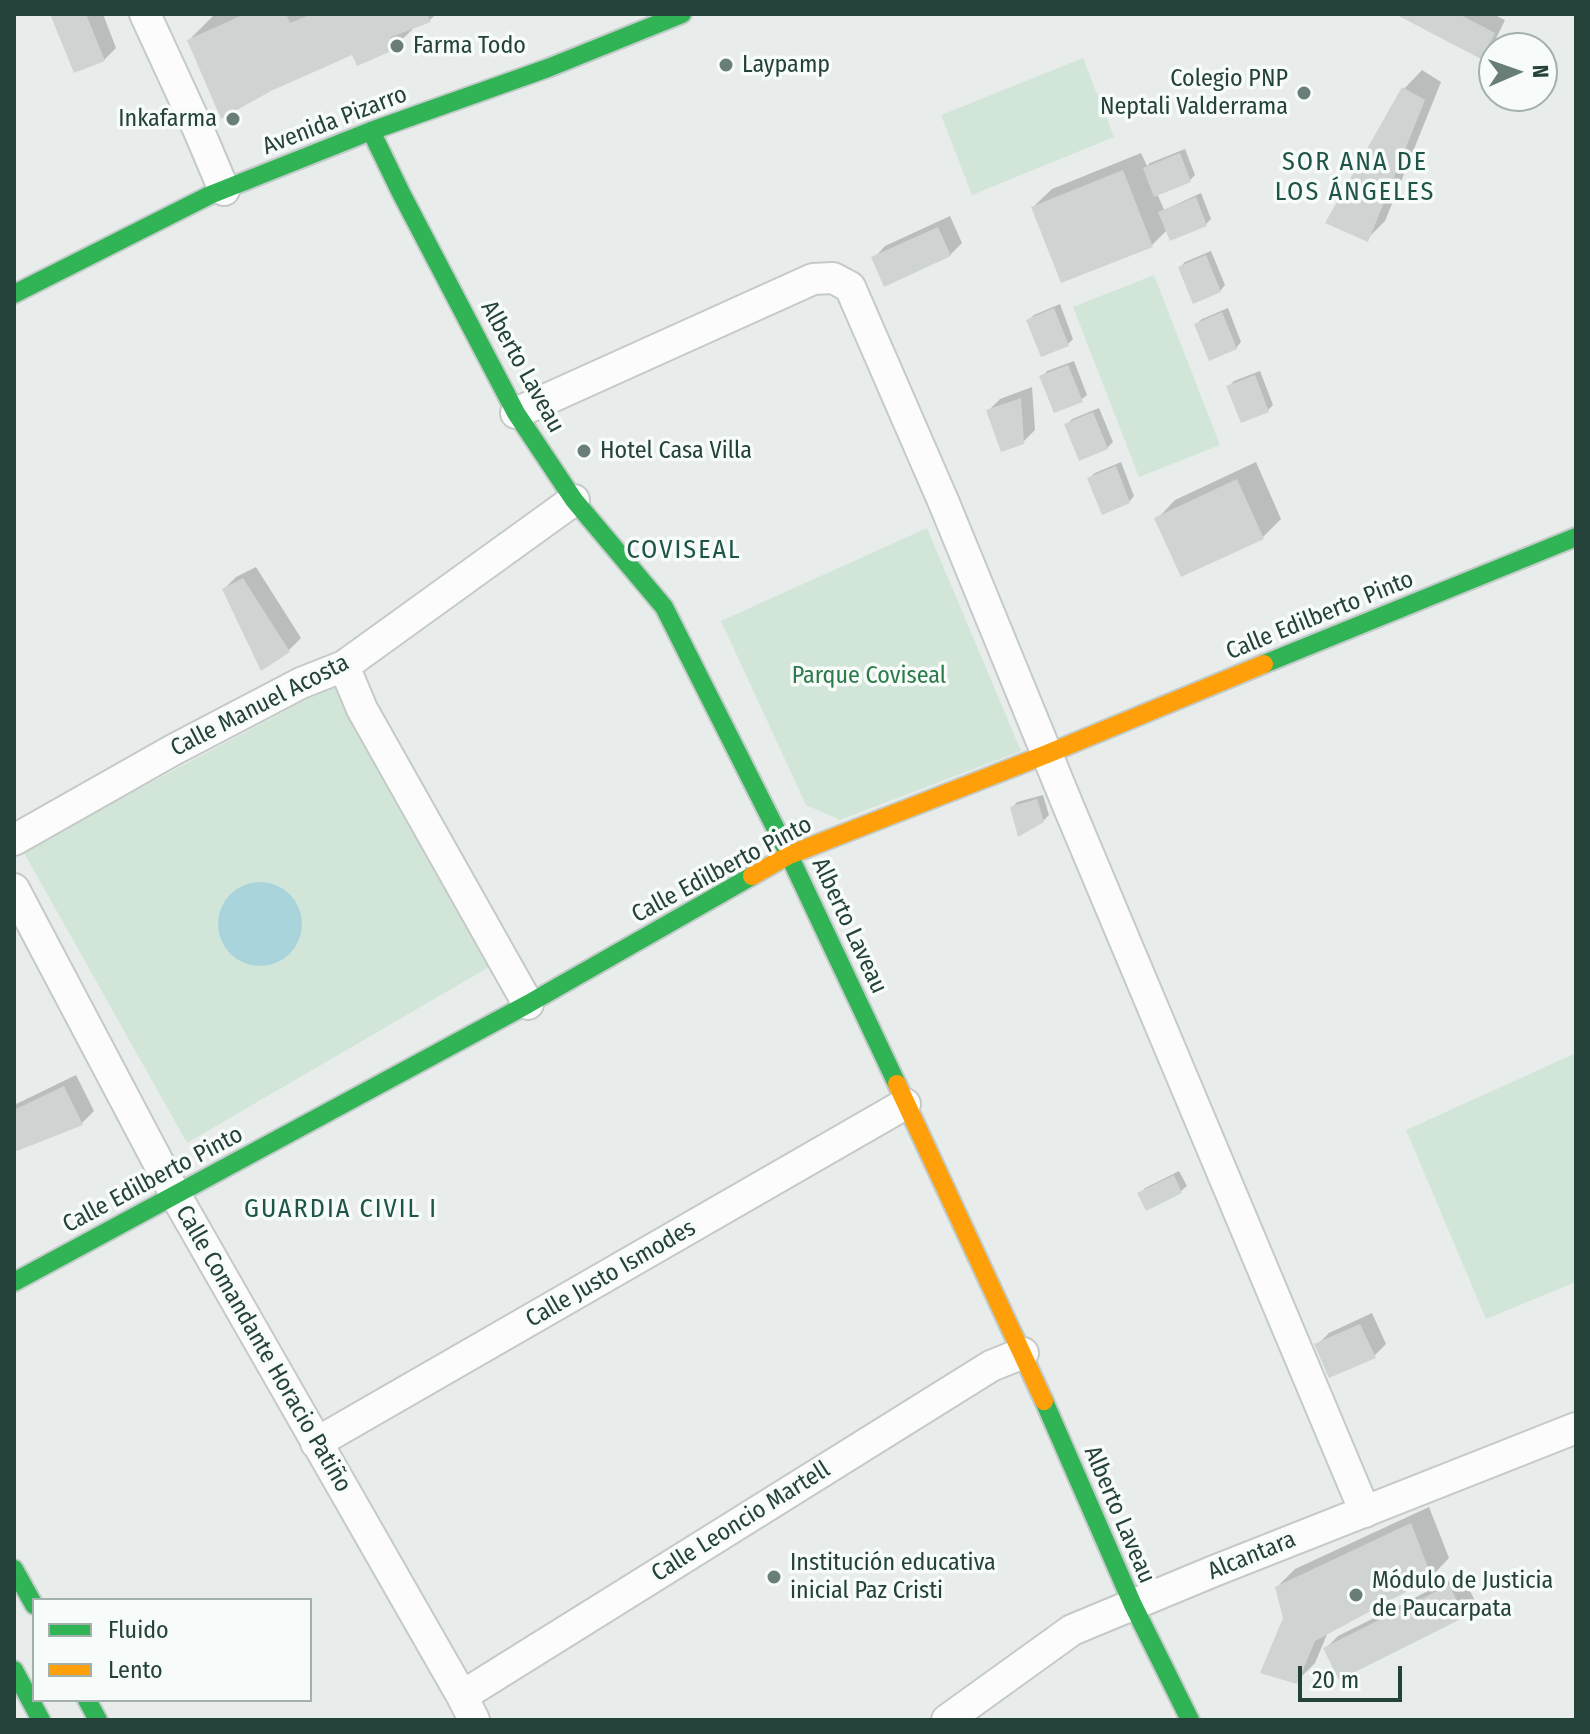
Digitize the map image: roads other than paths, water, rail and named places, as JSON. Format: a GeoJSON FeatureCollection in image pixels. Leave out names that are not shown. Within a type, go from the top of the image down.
{"type":"FeatureCollection","features":[{"type":"Feature","properties":{"kind":"street"},"geometry":{"type":"LineString","coordinates":[[145,14],[224,190]]}},
{"type":"Feature","properties":{"kind":"street","name":"Avenida Pizarro"},"geometry":{"type":"LineString","coordinates":[[14,294],[210,195],[371,131],[548,68],[682,14]]}},
{"type":"Feature","properties":{"kind":"street","name":"Alberto Laveau"},"geometry":{"type":"LineString","coordinates":[[371,131],[516,413],[574,500],[664,607],[789,855],[1023,1353],[1133,1605],[1190,1720]]}},
{"type":"Feature","properties":{"kind":"street"},"geometry":{"type":"LineString","coordinates":[[516,413],[813,279],[833,278],[850,287],[951,518],[1365,1512]]}},
{"type":"Feature","properties":{"kind":"street","name":"Calle Manuel Acosta"},"geometry":{"type":"LineString","coordinates":[[14,840],[224,723],[301,683],[344,666],[574,500]]}},
{"type":"Feature","properties":{"kind":"street","name":"Calle Edilberto Pinto"},"geometry":{"type":"LineString","coordinates":[[14,1282],[528,1004],[789,855],[1047,754],[1576,537]]}},
{"type":"Feature","properties":{"kind":"street"},"geometry":{"type":"LineString","coordinates":[[344,666],[362,709],[528,1004]]}},
{"type":"Feature","properties":{"kind":"street","name":"Calle Comandante Horacio Patiño"},"geometry":{"type":"LineString","coordinates":[[14,889],[176,1196],[468,1708]]}},
{"type":"Feature","properties":{"kind":"street","name":"Calle Justo Ismodes"},"geometry":{"type":"LineString","coordinates":[[316,1443],[905,1104]]}},
{"type":"Feature","properties":{"kind":"street","name":"Calle Leoncio Martell"},"geometry":{"type":"LineString","coordinates":[[468,1708],[991,1366],[1023,1353]]}},
{"type":"Feature","properties":{"kind":"street","name":"Alcantara"},"geometry":{"type":"LineString","coordinates":[[947,1720],[1072,1630],[1576,1428]]}},
{"type":"Feature","properties":{"kind":"street"},"geometry":{"type":"LineString","coordinates":[[14,1569],[32,1601]]}},
{"type":"Feature","properties":{"kind":"street"},"geometry":{"type":"LineString","coordinates":[[14,1670],[41,1720]]}},
{"type":"Feature","properties":{"kind":"street"},"geometry":{"type":"LineString","coordinates":[[88,1702],[98,1720]]}},
{"type":"Feature","properties":{"kind":"water"},"geometry":{"type":"Polygon","coordinates":[[[260,882],[276,885],[290,894],[299,908],[302,924],[299,940],[290,954],[276,963],[260,966],[244,963],[230,954],[221,940],[218,924],[221,908],[230,894],[244,885],[260,882]]]}},
{"type":"Feature","properties":{"kind":"place","name":"Farma Todo"},"geometry":{"type":"Point","coordinates":[397,46]}},
{"type":"Feature","properties":{"kind":"place","name":"Laypamp"},"geometry":{"type":"Point","coordinates":[726,65]}},
{"type":"Feature","properties":{"kind":"place","name":"Colegio PNP Neptali Valderrama"},"geometry":{"type":"Point","coordinates":[1304,93]}},
{"type":"Feature","properties":{"kind":"place","name":"Inkafarma"},"geometry":{"type":"Point","coordinates":[233,119]}},
{"type":"Feature","properties":{"kind":"place","name":"Hotel Casa Villa"},"geometry":{"type":"Point","coordinates":[584,451]}},
{"type":"Feature","properties":{"kind":"place","name":"Institución educativa inicial Paz Cristi"},"geometry":{"type":"Point","coordinates":[774,1577]}},
{"type":"Feature","properties":{"kind":"place","name":"Módulo de Justicia de Paucarpata"},"geometry":{"type":"Point","coordinates":[1356,1595]}},
{"type":"Feature","properties":{"kind":"district","name":"SOR ANA DE LOS ÁNGELES"},"geometry":{"type":"Point","coordinates":[1355,178]}},
{"type":"Feature","properties":{"kind":"district","name":"COVISEAL"},"geometry":{"type":"Point","coordinates":[684,551]}},
{"type":"Feature","properties":{"kind":"district","name":"GUARDIA CIVIL I"},"geometry":{"type":"Point","coordinates":[341,1210]}},
{"type":"Feature","properties":{"kind":"park label","name":"Parque Coviseal"},"geometry":{"type":"Point","coordinates":[869,676]}}]}
